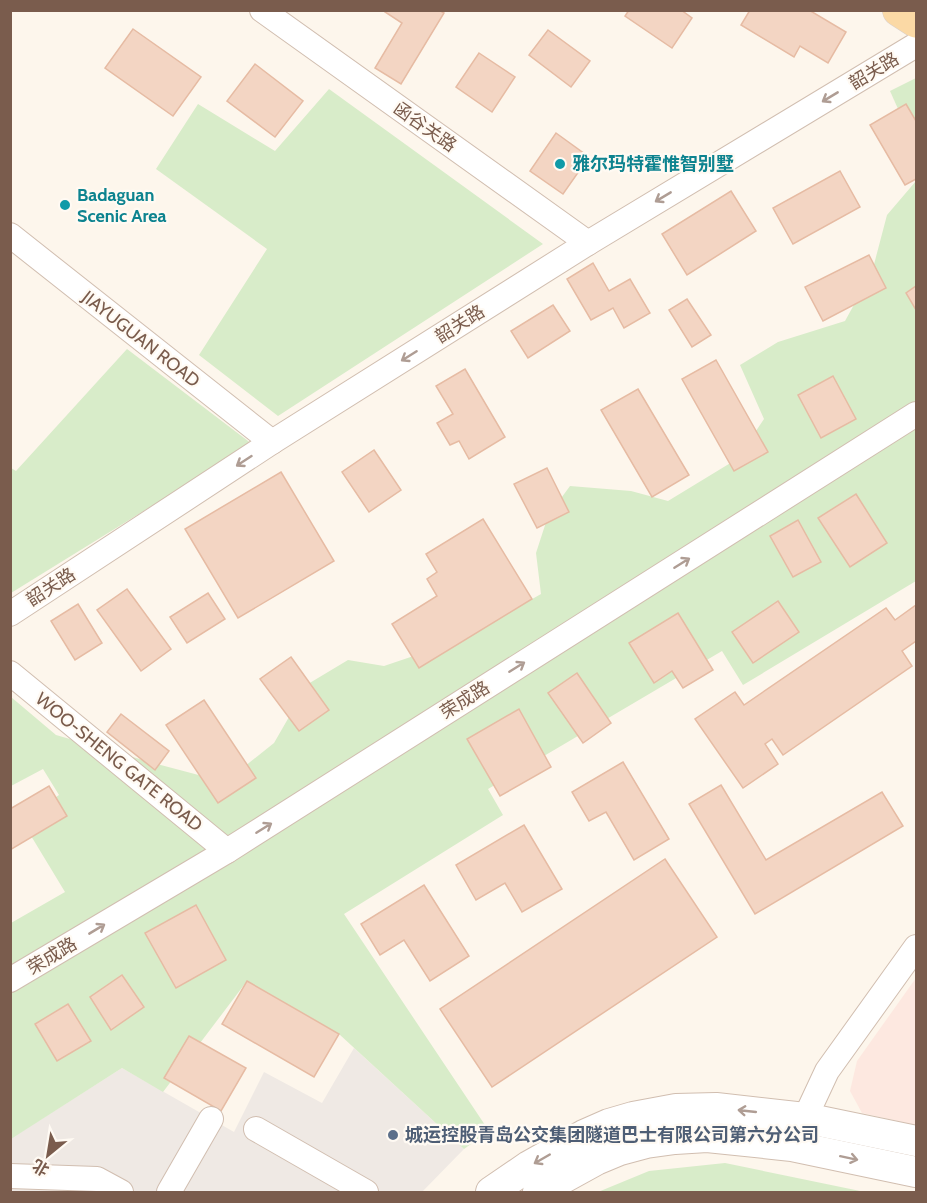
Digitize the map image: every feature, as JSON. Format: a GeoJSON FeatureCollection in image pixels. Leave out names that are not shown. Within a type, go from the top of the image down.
{"type":"FeatureCollection","features":[{"type":"Feature","properties":{"kind":"main road"},"geometry":{"type":"LineString","coordinates":[[899,10],[916,21]]}},
{"type":"Feature","properties":{"kind":"street","name":"函谷关路"},"geometry":{"type":"LineString","coordinates":[[262,10],[588,243]]}},
{"type":"Feature","properties":{"kind":"street","name":"韶关路"},"geometry":{"type":"LineString","coordinates":[[10,614],[272,442],[588,243],[916,45]]}},
{"type":"Feature","properties":{"kind":"street","name":"JIAYUGUAN ROAD"},"geometry":{"type":"LineString","coordinates":[[10,235],[272,442]]}},
{"type":"Feature","properties":{"kind":"street","name":"荣成路"},"geometry":{"type":"LineString","coordinates":[[10,980],[227,851],[916,414]]}},
{"type":"Feature","properties":{"kind":"street","name":"WOO-SHENG GATE ROAD"},"geometry":{"type":"LineString","coordinates":[[10,673],[227,851]]}},
{"type":"Feature","properties":{"kind":"street"},"geometry":{"type":"LineString","coordinates":[[792,1146],[827,1071],[916,947]]}},
{"type":"Feature","properties":{"kind":"street"},"geometry":{"type":"LineString","coordinates":[[491,1192],[584,1135],[609,1124],[676,1109],[716,1108],[805,1118],[916,1142]]}},
{"type":"Feature","properties":{"kind":"street"},"geometry":{"type":"LineString","coordinates":[[169,1192],[211,1119]]}},
{"type":"Feature","properties":{"kind":"street"},"geometry":{"type":"LineString","coordinates":[[256,1129],[366,1192]]}},
{"type":"Feature","properties":{"kind":"street"},"geometry":{"type":"LineString","coordinates":[[538,1192],[596,1160],[620,1150],[646,1143],[707,1137],[792,1146],[916,1172]]}},
{"type":"Feature","properties":{"kind":"street"},"geometry":{"type":"LineString","coordinates":[[10,1176],[97,1179],[121,1192]]}},
{"type":"Feature","properties":{"kind":"shaded area"},"geometry":{"type":"Polygon","coordinates":[[[916,978],[916,1125],[862,1113],[850,1091],[857,1061],[916,978]]]}},
{"type":"Feature","properties":{"kind":"shaded area"},"geometry":{"type":"Polygon","coordinates":[[[354,1048],[464,1149],[422,1192],[10,1192],[10,1139],[122,1068],[234,1132],[264,1072],[322,1103],[354,1048]]]}},
{"type":"Feature","properties":{"kind":"green space"},"geometry":{"type":"Polygon","coordinates":[[[916,78],[916,149],[890,91],[916,78]]]}},
{"type":"Feature","properties":{"kind":"green space"},"geometry":{"type":"Polygon","coordinates":[[[329,89],[543,244],[278,416],[199,355],[267,249],[156,169],[198,104],[275,151],[329,89]]]}},
{"type":"Feature","properties":{"kind":"green space"},"geometry":{"type":"Polygon","coordinates":[[[916,181],[916,581],[743,685],[722,651],[488,789],[503,815],[344,914],[489,1131],[464,1149],[339,1034],[247,981],[163,1092],[122,1068],[11,1139],[11,923],[65,892],[22,821],[59,795],[43,769],[11,786],[11,697],[56,735],[225,782],[274,743],[308,684],[348,660],[384,666],[458,641],[541,594],[536,553],[548,516],[570,486],[631,491],[668,501],[737,459],[764,419],[740,365],[778,342],[845,321],[872,272],[887,215],[916,181]]]}},
{"type":"Feature","properties":{"kind":"green space"},"geometry":{"type":"Polygon","coordinates":[[[127,349],[252,444],[11,593],[11,468],[16,471],[127,349]]]}},
{"type":"Feature","properties":{"kind":"green space"},"geometry":{"type":"Polygon","coordinates":[[[725,1163],[865,1192],[598,1192],[649,1171],[725,1163]]]}},
{"type":"Feature","properties":{"kind":"building"},"geometry":{"type":"Polygon","coordinates":[[[382,10],[439,10],[444,13],[401,84],[375,68],[402,23],[382,10]]]}},
{"type":"Feature","properties":{"kind":"building"},"geometry":{"type":"Polygon","coordinates":[[[629,10],[681,10],[692,18],[672,48],[625,16],[629,10]]]}},
{"type":"Feature","properties":{"kind":"building"},"geometry":{"type":"Polygon","coordinates":[[[750,10],[809,10],[846,32],[828,63],[800,46],[794,57],[741,25],[750,10]]]}},
{"type":"Feature","properties":{"kind":"building"},"geometry":{"type":"Polygon","coordinates":[[[133,29],[201,77],[173,116],[105,68],[133,29]]]}},
{"type":"Feature","properties":{"kind":"building"},"geometry":{"type":"Polygon","coordinates":[[[548,30],[590,61],[571,87],[529,55],[548,30]]]}},
{"type":"Feature","properties":{"kind":"building"},"geometry":{"type":"Polygon","coordinates":[[[479,53],[515,77],[492,112],[456,87],[479,53]]]}},
{"type":"Feature","properties":{"kind":"building"},"geometry":{"type":"Polygon","coordinates":[[[255,64],[303,101],[275,137],[227,101],[255,64]]]}},
{"type":"Feature","properties":{"kind":"building"},"geometry":{"type":"Polygon","coordinates":[[[906,104],[916,121],[916,179],[905,185],[870,125],[906,104]]]}},
{"type":"Feature","properties":{"kind":"building","name":"雅尔玛特霍惟智别墅"},"geometry":{"type":"Polygon","coordinates":[[[556,133],[589,157],[563,194],[530,171],[556,133]]]}},
{"type":"Feature","properties":{"kind":"building"},"geometry":{"type":"Polygon","coordinates":[[[840,171],[860,207],[793,244],[773,208],[840,171]]]}},
{"type":"Feature","properties":{"kind":"building"},"geometry":{"type":"Polygon","coordinates":[[[731,191],[756,231],[687,275],[662,234],[731,191]]]}},
{"type":"Feature","properties":{"kind":"building"},"geometry":{"type":"Polygon","coordinates":[[[869,255],[886,288],[823,321],[805,287],[869,255]]]}},
{"type":"Feature","properties":{"kind":"building"},"geometry":{"type":"Polygon","coordinates":[[[593,263],[609,291],[630,279],[650,313],[624,328],[613,308],[591,320],[567,279],[593,263]]]}},
{"type":"Feature","properties":{"kind":"building"},"geometry":{"type":"Polygon","coordinates":[[[916,286],[916,310],[906,293],[916,286]]]}},
{"type":"Feature","properties":{"kind":"building"},"geometry":{"type":"Polygon","coordinates":[[[687,299],[711,335],[692,347],[669,310],[687,299]]]}},
{"type":"Feature","properties":{"kind":"building"},"geometry":{"type":"Polygon","coordinates":[[[553,305],[570,331],[528,358],[511,331],[553,305]]]}},
{"type":"Feature","properties":{"kind":"building"},"geometry":{"type":"Polygon","coordinates":[[[716,360],[768,452],[734,471],[682,379],[716,360]]]}},
{"type":"Feature","properties":{"kind":"building"},"geometry":{"type":"Polygon","coordinates":[[[465,369],[505,437],[469,459],[459,441],[450,445],[437,423],[453,414],[436,386],[465,369]]]}},
{"type":"Feature","properties":{"kind":"building"},"geometry":{"type":"Polygon","coordinates":[[[833,376],[856,419],[821,438],[798,395],[833,376]]]}},
{"type":"Feature","properties":{"kind":"building"},"geometry":{"type":"Polygon","coordinates":[[[638,389],[689,475],[652,497],[601,410],[638,389]]]}},
{"type":"Feature","properties":{"kind":"building"},"geometry":{"type":"Polygon","coordinates":[[[374,450],[401,490],[369,512],[342,472],[374,450]]]}},
{"type":"Feature","properties":{"kind":"building"},"geometry":{"type":"Polygon","coordinates":[[[547,468],[569,512],[537,528],[514,484],[547,468]]]}},
{"type":"Feature","properties":{"kind":"building"},"geometry":{"type":"Polygon","coordinates":[[[281,472],[334,561],[238,618],[185,529],[281,472]]]}},
{"type":"Feature","properties":{"kind":"building"},"geometry":{"type":"Polygon","coordinates":[[[856,494],[887,543],[850,567],[818,518],[856,494]]]}},
{"type":"Feature","properties":{"kind":"building"},"geometry":{"type":"Polygon","coordinates":[[[483,519],[532,599],[419,668],[392,624],[437,596],[427,579],[437,572],[426,554],[483,519]]]}},
{"type":"Feature","properties":{"kind":"building"},"geometry":{"type":"Polygon","coordinates":[[[798,520],[821,562],[793,577],[770,536],[798,520]]]}},
{"type":"Feature","properties":{"kind":"building"},"geometry":{"type":"Polygon","coordinates":[[[127,589],[171,649],[141,671],[97,610],[127,589]]]}},
{"type":"Feature","properties":{"kind":"building"},"geometry":{"type":"Polygon","coordinates":[[[208,593],[225,619],[187,643],[170,617],[208,593]]]}},
{"type":"Feature","properties":{"kind":"building"},"geometry":{"type":"Polygon","coordinates":[[[778,601],[799,632],[753,663],[732,632],[778,601]]]}},
{"type":"Feature","properties":{"kind":"building"},"geometry":{"type":"Polygon","coordinates":[[[78,604],[102,643],[75,660],[51,621],[78,604]]]}},
{"type":"Feature","properties":{"kind":"building"},"geometry":{"type":"Polygon","coordinates":[[[916,605],[916,641],[902,651],[912,666],[783,755],[772,739],[765,744],[778,764],[743,788],[695,719],[735,692],[744,705],[886,608],[895,620],[916,605]]]}},
{"type":"Feature","properties":{"kind":"building"},"geometry":{"type":"Polygon","coordinates":[[[678,613],[713,670],[683,688],[672,671],[654,683],[629,643],[678,613]]]}},
{"type":"Feature","properties":{"kind":"building"},"geometry":{"type":"Polygon","coordinates":[[[291,657],[329,710],[299,731],[260,679],[291,657]]]}},
{"type":"Feature","properties":{"kind":"building"},"geometry":{"type":"Polygon","coordinates":[[[577,673],[611,723],[583,743],[548,693],[577,673]]]}},
{"type":"Feature","properties":{"kind":"building"},"geometry":{"type":"Polygon","coordinates":[[[204,700],[256,778],[218,803],[166,725],[204,700]]]}},
{"type":"Feature","properties":{"kind":"building"},"geometry":{"type":"Polygon","coordinates":[[[519,709],[551,767],[500,796],[467,739],[519,709]]]}},
{"type":"Feature","properties":{"kind":"building"},"geometry":{"type":"Polygon","coordinates":[[[121,714],[169,751],[155,770],[107,732],[121,714]]]}},
{"type":"Feature","properties":{"kind":"building"},"geometry":{"type":"Polygon","coordinates":[[[623,762],[669,839],[634,860],[606,812],[589,821],[572,792],[623,762]]]}},
{"type":"Feature","properties":{"kind":"building"},"geometry":{"type":"Polygon","coordinates":[[[721,785],[766,860],[882,792],[903,826],[755,914],[689,804],[721,785]]]}},
{"type":"Feature","properties":{"kind":"building"},"geometry":{"type":"Polygon","coordinates":[[[49,786],[67,816],[10,850],[10,809],[49,786]]]}},
{"type":"Feature","properties":{"kind":"building"},"geometry":{"type":"Polygon","coordinates":[[[524,825],[562,889],[522,912],[505,883],[476,900],[456,865],[524,825]]]}},
{"type":"Feature","properties":{"kind":"building"},"geometry":{"type":"Polygon","coordinates":[[[665,859],[717,937],[492,1087],[440,1009],[665,859]]]}},
{"type":"Feature","properties":{"kind":"building"},"geometry":{"type":"Polygon","coordinates":[[[424,885],[469,956],[430,981],[404,940],[380,955],[361,924],[424,885]]]}},
{"type":"Feature","properties":{"kind":"building"},"geometry":{"type":"Polygon","coordinates":[[[196,905],[226,960],[176,988],[145,933],[196,905]]]}},
{"type":"Feature","properties":{"kind":"building"},"geometry":{"type":"Polygon","coordinates":[[[122,975],[144,1007],[111,1030],[90,997],[122,975]]]}},
{"type":"Feature","properties":{"kind":"building"},"geometry":{"type":"Polygon","coordinates":[[[247,981],[339,1034],[314,1077],[222,1024],[247,981]]]}},
{"type":"Feature","properties":{"kind":"building"},"geometry":{"type":"Polygon","coordinates":[[[68,1004],[91,1041],[57,1061],[35,1024],[68,1004]]]}},
{"type":"Feature","properties":{"kind":"building"},"geometry":{"type":"Polygon","coordinates":[[[189,1036],[246,1068],[221,1111],[164,1078],[189,1036]]]}},
{"type":"Feature","properties":{"kind":"place","name":"雅尔玛特霍惟智别墅"},"geometry":{"type":"Point","coordinates":[560,164]}},
{"type":"Feature","properties":{"kind":"place","name":"Badaguan Scenic Area"},"geometry":{"type":"Point","coordinates":[65,205]}},
{"type":"Feature","properties":{"kind":"place","name":"城运控股青岛公交集团隧道巴士有限公司第六分公司"},"geometry":{"type":"Point","coordinates":[393,1135]}}]}
